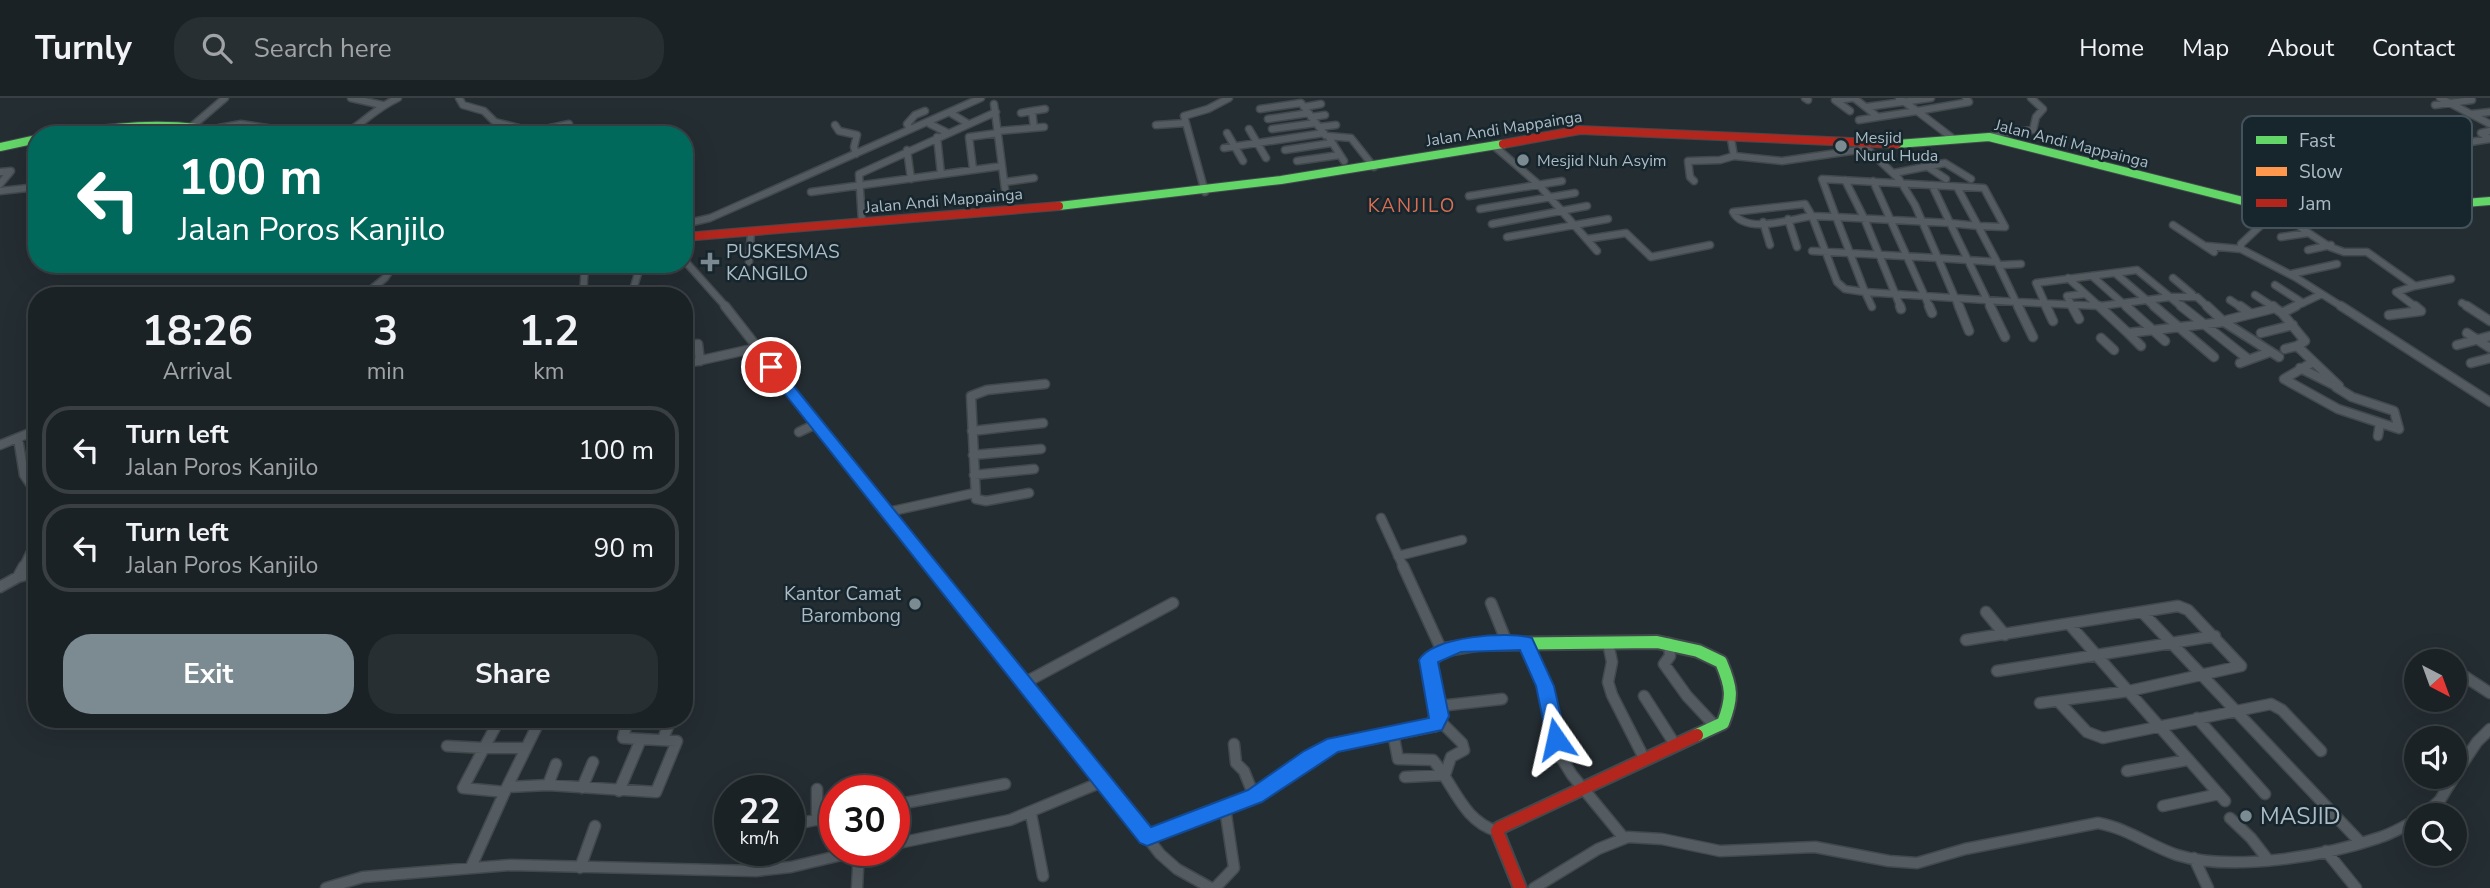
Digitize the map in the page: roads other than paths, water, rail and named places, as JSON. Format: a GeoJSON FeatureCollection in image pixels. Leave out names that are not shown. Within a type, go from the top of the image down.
{"type":"FeatureCollection","features":[{"type":"Feature","properties":{"kind":"main road","name":"Jalan Andi Mappainga"},"geometry":{"type":"LineString","coordinates":[[693,236],[1205,192],[1374,167],[1580,130],[1694,133],[1731,139],[1863,146],[1914,143],[1951,137],[1989,137],[2242,202]]}},
{"type":"Feature","properties":{"kind":"main road"},"geometry":{"type":"LineString","coordinates":[[0,146],[28,141]]}},
{"type":"Feature","properties":{"kind":"main road","name":"Jalan Andi Mappainga"},"geometry":{"type":"LineString","coordinates":[[2472,203],[2490,201]]}},
{"type":"Feature","properties":{"kind":"main road"},"geometry":{"type":"LineString","coordinates":[[1147,837],[1255,796],[1311,757],[1334,745],[1429,727],[1439,720],[1439,706],[1427,663],[1431,657],[1442,651],[1469,644],[1669,643],[1708,655],[1724,667],[1730,682],[1729,711],[1727,719],[1716,727],[1502,825],[1497,831],[1520,888]]}},
{"type":"Feature","properties":{"kind":"street"},"geometry":{"type":"LineString","coordinates":[[192,126],[225,98]]}},
{"type":"Feature","properties":{"kind":"street"},"geometry":{"type":"LineString","coordinates":[[351,98],[382,105]]}},
{"type":"Feature","properties":{"kind":"street"},"geometry":{"type":"LineString","coordinates":[[355,126],[382,105],[398,98]]}},
{"type":"Feature","properties":{"kind":"street"},"geometry":{"type":"LineString","coordinates":[[459,98],[465,106],[484,111],[488,120],[509,126]]}},
{"type":"Feature","properties":{"kind":"street"},"geometry":{"type":"LineString","coordinates":[[693,222],[710,218],[981,98]]}},
{"type":"Feature","properties":{"kind":"street"},"geometry":{"type":"LineString","coordinates":[[1216,98],[1226,100]]}},
{"type":"Feature","properties":{"kind":"street"},"geometry":{"type":"LineString","coordinates":[[1826,98],[1829,101],[1853,98],[1878,117]]}},
{"type":"Feature","properties":{"kind":"street"},"geometry":{"type":"LineString","coordinates":[[1866,107],[1901,100],[1931,98]]}},
{"type":"Feature","properties":{"kind":"street"},"geometry":{"type":"LineString","coordinates":[[1943,98],[1954,105]]}},
{"type":"Feature","properties":{"kind":"street"},"geometry":{"type":"LineString","coordinates":[[1860,120],[1969,102],[1966,98]]}},
{"type":"Feature","properties":{"kind":"street"},"geometry":{"type":"LineString","coordinates":[[1989,137],[2000,133],[2033,130],[2036,117],[2043,109],[2031,98]]}},
{"type":"Feature","properties":{"kind":"street"},"geometry":{"type":"LineString","coordinates":[[2440,98],[2490,124]]}},
{"type":"Feature","properties":{"kind":"street"},"geometry":{"type":"LineString","coordinates":[[1923,99],[1935,108]]}},
{"type":"Feature","properties":{"kind":"street"},"geometry":{"type":"LineString","coordinates":[[1205,192],[1186,123],[1186,114],[1208,109],[1226,100]]}},
{"type":"Feature","properties":{"kind":"street"},"geometry":{"type":"LineString","coordinates":[[1836,100],[1850,111]]}},
{"type":"Feature","properties":{"kind":"street"},"geometry":{"type":"LineString","coordinates":[[1901,100],[1951,137]]}},
{"type":"Feature","properties":{"kind":"street"},"geometry":{"type":"LineString","coordinates":[[2435,105],[2472,100]]}},
{"type":"Feature","properties":{"kind":"street"},"geometry":{"type":"LineString","coordinates":[[1261,109],[1301,103],[1342,158],[1297,161]]}},
{"type":"Feature","properties":{"kind":"street"},"geometry":{"type":"LineString","coordinates":[[994,104],[1005,186],[1034,178]]}},
{"type":"Feature","properties":{"kind":"street"},"geometry":{"type":"LineString","coordinates":[[1304,107],[1321,104]]}},
{"type":"Feature","properties":{"kind":"street"},"geometry":{"type":"LineString","coordinates":[[1886,105],[1897,114]]}},
{"type":"Feature","properties":{"kind":"street"},"geometry":{"type":"LineString","coordinates":[[1022,129],[1021,111],[1045,109]]}},
{"type":"Feature","properties":{"kind":"street"},"geometry":{"type":"LineString","coordinates":[[910,129],[907,124],[910,118],[925,111]]}},
{"type":"Feature","properties":{"kind":"street"},"geometry":{"type":"LineString","coordinates":[[1032,111],[1034,128]]}},
{"type":"Feature","properties":{"kind":"street"},"geometry":{"type":"LineString","coordinates":[[862,222],[859,174],[946,132],[996,112]]}},
{"type":"Feature","properties":{"kind":"street"},"geometry":{"type":"LineString","coordinates":[[2471,114],[2490,112]]}},
{"type":"Feature","properties":{"kind":"street"},"geometry":{"type":"LineString","coordinates":[[952,114],[967,123]]}},
{"type":"Feature","properties":{"kind":"street"},"geometry":{"type":"LineString","coordinates":[[1270,124],[1310,115],[1325,115]]}},
{"type":"Feature","properties":{"kind":"street"},"geometry":{"type":"LineString","coordinates":[[1156,125],[1186,123]]}},
{"type":"Feature","properties":{"kind":"street"},"geometry":{"type":"LineString","coordinates":[[560,126],[569,124]]}},
{"type":"Feature","properties":{"kind":"street"},"geometry":{"type":"LineString","coordinates":[[930,124],[946,132]]}},
{"type":"Feature","properties":{"kind":"street"},"geometry":{"type":"LineString","coordinates":[[1270,124],[1336,125]]}},
{"type":"Feature","properties":{"kind":"street"},"geometry":{"type":"LineString","coordinates":[[1270,124],[1287,153],[1333,135],[1351,138],[1374,167]]}},
{"type":"Feature","properties":{"kind":"street"},"geometry":{"type":"LineString","coordinates":[[835,125],[839,131],[857,135],[853,147],[856,154]]}},
{"type":"Feature","properties":{"kind":"street"},"geometry":{"type":"LineString","coordinates":[[230,126],[254,126]]}},
{"type":"Feature","properties":{"kind":"street"},"geometry":{"type":"LineString","coordinates":[[973,169],[969,137],[1044,127]]}},
{"type":"Feature","properties":{"kind":"street"},"geometry":{"type":"LineString","coordinates":[[1249,130],[1266,158]]}},
{"type":"Feature","properties":{"kind":"street"},"geometry":{"type":"LineString","coordinates":[[2490,131],[2482,133],[2490,139]]}},
{"type":"Feature","properties":{"kind":"street"},"geometry":{"type":"LineString","coordinates":[[1227,133],[1243,161]]}},
{"type":"Feature","properties":{"kind":"street"},"geometry":{"type":"LineString","coordinates":[[937,137],[941,174]]}},
{"type":"Feature","properties":{"kind":"street"},"geometry":{"type":"LineString","coordinates":[[1224,148],[1280,140],[1328,138]]}},
{"type":"Feature","properties":{"kind":"street"},"geometry":{"type":"LineString","coordinates":[[1731,139],[1734,156]]}},
{"type":"Feature","properties":{"kind":"street"},"geometry":{"type":"LineString","coordinates":[[2472,142],[2490,139]]}},
{"type":"Feature","properties":{"kind":"street"},"geometry":{"type":"LineString","coordinates":[[1493,145],[1538,184],[1597,251]]}},
{"type":"Feature","properties":{"kind":"street"},"geometry":{"type":"LineString","coordinates":[[1694,181],[1690,177],[1688,161],[1720,160],[1734,156],[1782,161],[1863,146],[1894,173],[1902,184],[1969,331]]}},
{"type":"Feature","properties":{"kind":"street"},"geometry":{"type":"LineString","coordinates":[[908,150],[911,179]]}},
{"type":"Feature","properties":{"kind":"street"},"geometry":{"type":"LineString","coordinates":[[1894,173],[1948,164],[1971,179]]}},
{"type":"Feature","properties":{"kind":"street"},"geometry":{"type":"LineString","coordinates":[[811,192],[1002,166]]}},
{"type":"Feature","properties":{"kind":"street"},"geometry":{"type":"LineString","coordinates":[[1928,167],[1946,179]]}},
{"type":"Feature","properties":{"kind":"street"},"geometry":{"type":"LineString","coordinates":[[0,172],[12,171],[0,184]]}},
{"type":"Feature","properties":{"kind":"street"},"geometry":{"type":"LineString","coordinates":[[1872,307],[1865,292],[1852,253],[1837,216],[1822,179],[1984,188],[2005,227],[1837,216],[1812,216],[1743,223],[1733,212],[1803,203],[1812,216],[1824,252],[1841,287],[1865,292],[2100,306],[2193,295]]}},
{"type":"Feature","properties":{"kind":"street"},"geometry":{"type":"LineString","coordinates":[[1845,180],[1864,218],[1901,309]]}},
{"type":"Feature","properties":{"kind":"street"},"geometry":{"type":"LineString","coordinates":[[1469,196],[1562,181]]}},
{"type":"Feature","properties":{"kind":"street"},"geometry":{"type":"LineString","coordinates":[[1873,181],[1932,313]]}},
{"type":"Feature","properties":{"kind":"street"},"geometry":{"type":"LineString","coordinates":[[1932,185],[2005,337]]}},
{"type":"Feature","properties":{"kind":"street"},"geometry":{"type":"LineString","coordinates":[[0,191],[28,187]]}},
{"type":"Feature","properties":{"kind":"street"},"geometry":{"type":"LineString","coordinates":[[1957,187],[2034,337]]}},
{"type":"Feature","properties":{"kind":"street"},"geometry":{"type":"LineString","coordinates":[[7,199],[16,189]]}},
{"type":"Feature","properties":{"kind":"street"},"geometry":{"type":"LineString","coordinates":[[1480,209],[1575,193]]}},
{"type":"Feature","properties":{"kind":"street"},"geometry":{"type":"LineString","coordinates":[[1492,224],[1587,206]]}},
{"type":"Feature","properties":{"kind":"street"},"geometry":{"type":"LineString","coordinates":[[1507,237],[1608,219]]}},
{"type":"Feature","properties":{"kind":"street"},"geometry":{"type":"LineString","coordinates":[[1788,219],[1797,247]]}},
{"type":"Feature","properties":{"kind":"street"},"geometry":{"type":"LineString","coordinates":[[1763,222],[1770,245]]}},
{"type":"Feature","properties":{"kind":"street"},"geometry":{"type":"LineString","coordinates":[[2174,225],[2214,252]]}},
{"type":"Feature","properties":{"kind":"street"},"geometry":{"type":"LineString","coordinates":[[2241,249],[2241,244],[2258,233],[2261,228]]}},
{"type":"Feature","properties":{"kind":"street"},"geometry":{"type":"LineString","coordinates":[[2302,228],[2344,252],[2365,251],[2415,286]]}},
{"type":"Feature","properties":{"kind":"street"},"geometry":{"type":"LineString","coordinates":[[749,262],[751,232]]}},
{"type":"Feature","properties":{"kind":"street"},"geometry":{"type":"LineString","coordinates":[[1587,240],[1626,233],[1651,257],[1710,245]]}},
{"type":"Feature","properties":{"kind":"street"},"geometry":{"type":"LineString","coordinates":[[2281,237],[2308,233]]}},
{"type":"Feature","properties":{"kind":"street"},"geometry":{"type":"LineString","coordinates":[[2308,250],[2331,245]]}},
{"type":"Feature","properties":{"kind":"street"},"geometry":{"type":"LineString","coordinates":[[2207,246],[2241,249],[2291,274],[2490,402]]}},
{"type":"Feature","properties":{"kind":"street"},"geometry":{"type":"LineString","coordinates":[[1812,251],[2021,264]]}},
{"type":"Feature","properties":{"kind":"street"},"geometry":{"type":"LineString","coordinates":[[2291,274],[2337,264]]}},
{"type":"Feature","properties":{"kind":"street"},"geometry":{"type":"LineString","coordinates":[[693,266],[1147,837],[1170,864],[1213,888],[1234,868],[1225,808]]}},
{"type":"Feature","properties":{"kind":"street"},"geometry":{"type":"LineString","coordinates":[[2053,321],[2036,283],[2140,272],[2201,324],[2248,359]]}},
{"type":"Feature","properties":{"kind":"street"},"geometry":{"type":"LineString","coordinates":[[374,287],[388,273]]}},
{"type":"Feature","properties":{"kind":"street"},"geometry":{"type":"LineString","coordinates":[[2115,273],[2214,357]]}},
{"type":"Feature","properties":{"kind":"street"},"geometry":{"type":"LineString","coordinates":[[2092,276],[2165,341]]}},
{"type":"Feature","properties":{"kind":"street"},"geometry":{"type":"LineString","coordinates":[[2068,278],[2141,346]]}},
{"type":"Feature","properties":{"kind":"street"},"geometry":{"type":"LineString","coordinates":[[2173,278],[2225,321],[2279,358]]}},
{"type":"Feature","properties":{"kind":"street"},"geometry":{"type":"LineString","coordinates":[[2389,315],[2422,310],[2396,292],[2451,279]]}},
{"type":"Feature","properties":{"kind":"street"},"geometry":{"type":"LineString","coordinates":[[2275,285],[2303,303]]}},
{"type":"Feature","properties":{"kind":"street"},"geometry":{"type":"LineString","coordinates":[[2080,318],[2068,296],[2085,294]]}},
{"type":"Feature","properties":{"kind":"street"},"geometry":{"type":"LineString","coordinates":[[2282,313],[2322,294]]}},
{"type":"Feature","properties":{"kind":"street"},"geometry":{"type":"LineString","coordinates":[[2255,295],[2282,313],[2305,341],[2285,349]]}},
{"type":"Feature","properties":{"kind":"street"},"geometry":{"type":"LineString","coordinates":[[2230,300],[2250,314]]}},
{"type":"Feature","properties":{"kind":"street"},"geometry":{"type":"LineString","coordinates":[[2462,303],[2490,321]]}},
{"type":"Feature","properties":{"kind":"street"},"geometry":{"type":"LineString","coordinates":[[2128,333],[2225,321],[2275,308]]}},
{"type":"Feature","properties":{"kind":"street"},"geometry":{"type":"LineString","coordinates":[[2261,333],[2293,325]]}},
{"type":"Feature","properties":{"kind":"street"},"geometry":{"type":"LineString","coordinates":[[2467,333],[2490,348]]}},
{"type":"Feature","properties":{"kind":"street"},"geometry":{"type":"LineString","coordinates":[[2457,345],[2490,336]]}},
{"type":"Feature","properties":{"kind":"street"},"geometry":{"type":"LineString","coordinates":[[2101,338],[2114,350]]}},
{"type":"Feature","properties":{"kind":"street"},"geometry":{"type":"LineString","coordinates":[[693,345],[698,344],[700,361]]}},
{"type":"Feature","properties":{"kind":"street"},"geometry":{"type":"LineString","coordinates":[[2297,346],[2339,386],[2336,387]]}},
{"type":"Feature","properties":{"kind":"street"},"geometry":{"type":"LineString","coordinates":[[693,362],[756,348]]}},
{"type":"Feature","properties":{"kind":"street"},"geometry":{"type":"LineString","coordinates":[[2240,363],[2270,352]]}},
{"type":"Feature","properties":{"kind":"street"},"geometry":{"type":"LineString","coordinates":[[2471,363],[2490,358]]}},
{"type":"Feature","properties":{"kind":"street"},"geometry":{"type":"LineString","coordinates":[[2300,368],[2352,397],[2393,411],[2399,429],[2338,409],[2284,379],[2300,368],[2313,362]]}},
{"type":"Feature","properties":{"kind":"street"},"geometry":{"type":"LineString","coordinates":[[1029,494],[980,501],[976,499],[971,396],[975,393],[1045,384]]}},
{"type":"Feature","properties":{"kind":"street"},"geometry":{"type":"LineString","coordinates":[[2378,436],[2380,423]]}},
{"type":"Feature","properties":{"kind":"street"},"geometry":{"type":"LineString","coordinates":[[799,432],[816,424]]}},
{"type":"Feature","properties":{"kind":"street"},"geometry":{"type":"LineString","coordinates":[[972,431],[1043,424]]}},
{"type":"Feature","properties":{"kind":"street"},"geometry":{"type":"LineString","coordinates":[[0,445],[28,433]]}},
{"type":"Feature","properties":{"kind":"street"},"geometry":{"type":"LineString","coordinates":[[18,438],[24,475],[28,481]]}},
{"type":"Feature","properties":{"kind":"street"},"geometry":{"type":"LineString","coordinates":[[973,455],[1041,449]]}},
{"type":"Feature","properties":{"kind":"street"},"geometry":{"type":"LineString","coordinates":[[974,475],[1034,469]]}},
{"type":"Feature","properties":{"kind":"street"},"geometry":{"type":"LineString","coordinates":[[887,512],[974,493]]}},
{"type":"Feature","properties":{"kind":"street"},"geometry":{"type":"LineString","coordinates":[[1381,518],[1442,651]]}},
{"type":"Feature","properties":{"kind":"street"},"geometry":{"type":"LineString","coordinates":[[1398,556],[1462,540]]}},
{"type":"Feature","properties":{"kind":"street"},"geometry":{"type":"LineString","coordinates":[[18,577],[28,558]]}},
{"type":"Feature","properties":{"kind":"street"},"geometry":{"type":"LineString","coordinates":[[0,587],[28,574]]}},
{"type":"Feature","properties":{"kind":"street"},"geometry":{"type":"LineString","coordinates":[[1026,682],[1053,665],[1173,603]]}},
{"type":"Feature","properties":{"kind":"street"},"geometry":{"type":"LineString","coordinates":[[1491,603],[1507,643]]}},
{"type":"Feature","properties":{"kind":"street"},"geometry":{"type":"LineString","coordinates":[[1966,640],[2182,607],[2215,636],[2241,667],[2129,691],[2040,703]]}},
{"type":"Feature","properties":{"kind":"street"},"geometry":{"type":"LineString","coordinates":[[1986,612],[2005,635]]}},
{"type":"Feature","properties":{"kind":"street"},"geometry":{"type":"LineString","coordinates":[[2143,612],[2361,843]]}},
{"type":"Feature","properties":{"kind":"street"},"geometry":{"type":"LineString","coordinates":[[2070,625],[2222,798],[2164,806]]}},
{"type":"Feature","properties":{"kind":"street"},"geometry":{"type":"LineString","coordinates":[[1997,671],[2215,636]]}},
{"type":"Feature","properties":{"kind":"street"},"geometry":{"type":"LineString","coordinates":[[1526,643],[1545,686],[1559,754],[1583,789],[1623,838]]}},
{"type":"Feature","properties":{"kind":"street"},"geometry":{"type":"LineString","coordinates":[[1608,643],[1612,662],[1608,682],[1612,695],[1645,760]]}},
{"type":"Feature","properties":{"kind":"street"},"geometry":{"type":"LineString","coordinates":[[1669,643],[1670,656],[1664,664],[1687,696],[1716,727]]}},
{"type":"Feature","properties":{"kind":"street"},"geometry":{"type":"LineString","coordinates":[[2468,679],[2490,693]]}},
{"type":"Feature","properties":{"kind":"street"},"geometry":{"type":"LineString","coordinates":[[1644,696],[1676,746]]}},
{"type":"Feature","properties":{"kind":"street"},"geometry":{"type":"LineString","coordinates":[[1439,706],[1502,699]]}},
{"type":"Feature","properties":{"kind":"street"},"geometry":{"type":"LineString","coordinates":[[2058,701],[2087,732],[2098,738],[2268,704],[2276,706],[2321,751]]}},
{"type":"Feature","properties":{"kind":"street"},"geometry":{"type":"LineString","coordinates":[[2197,718],[2266,794]]}},
{"type":"Feature","properties":{"kind":"street"},"geometry":{"type":"LineString","coordinates":[[1439,720],[1462,743],[1464,750],[1451,757],[1445,775]]}},
{"type":"Feature","properties":{"kind":"street"},"geometry":{"type":"LineString","coordinates":[[495,728],[463,788],[506,789],[548,785],[654,793],[658,790],[677,742],[623,738],[626,728]]}},
{"type":"Feature","properties":{"kind":"street"},"geometry":{"type":"LineString","coordinates":[[471,867],[536,728]]}},
{"type":"Feature","properties":{"kind":"street"},"geometry":{"type":"LineString","coordinates":[[663,739],[667,728]]}},
{"type":"Feature","properties":{"kind":"street"},"geometry":{"type":"LineString","coordinates":[[2467,757],[2490,729]]}},
{"type":"Feature","properties":{"kind":"street"},"geometry":{"type":"LineString","coordinates":[[1393,733],[1398,759],[1431,760],[1445,775],[1473,821],[1486,829],[1497,831]]}},
{"type":"Feature","properties":{"kind":"street"},"geometry":{"type":"LineString","coordinates":[[619,791],[641,739]]}},
{"type":"Feature","properties":{"kind":"street"},"geometry":{"type":"LineString","coordinates":[[1234,744],[1236,763],[1244,771],[1255,796]]}},
{"type":"Feature","properties":{"kind":"street"},"geometry":{"type":"LineString","coordinates":[[447,746],[526,748]]}},
{"type":"Feature","properties":{"kind":"street"},"geometry":{"type":"LineString","coordinates":[[2127,771],[2187,760]]}},
{"type":"Feature","properties":{"kind":"street"},"geometry":{"type":"LineString","coordinates":[[582,788],[593,762]]}},
{"type":"Feature","properties":{"kind":"street"},"geometry":{"type":"LineString","coordinates":[[548,785],[556,764]]}},
{"type":"Feature","properties":{"kind":"street"},"geometry":{"type":"LineString","coordinates":[[1405,777],[1445,775]]}},
{"type":"Feature","properties":{"kind":"street"},"geometry":{"type":"LineString","coordinates":[[910,841],[992,826],[1031,814],[1104,781]]}},
{"type":"Feature","properties":{"kind":"street"},"geometry":{"type":"LineString","coordinates":[[910,802],[1005,784]]}},
{"type":"Feature","properties":{"kind":"street"},"geometry":{"type":"LineString","coordinates":[[805,822],[817,820],[817,789]]}},
{"type":"Feature","properties":{"kind":"street"},"geometry":{"type":"LineString","coordinates":[[1031,814],[1043,876]]}},
{"type":"Feature","properties":{"kind":"street"},"geometry":{"type":"LineString","coordinates":[[2230,818],[2251,838],[2268,860]]}},
{"type":"Feature","properties":{"kind":"street"},"geometry":{"type":"LineString","coordinates":[[1534,888],[1598,849],[1623,838],[1662,839],[1720,851],[1815,847],[1889,861],[1917,863],[1965,849],[2098,823],[2115,825],[2171,852],[2236,864],[2361,843],[2380,838],[2404,826]]}},
{"type":"Feature","properties":{"kind":"street"},"geometry":{"type":"LineString","coordinates":[[580,868],[595,826]]}},
{"type":"Feature","properties":{"kind":"street"},"geometry":{"type":"LineString","coordinates":[[2326,850],[2356,888]]}},
{"type":"Feature","properties":{"kind":"street"},"geometry":{"type":"LineString","coordinates":[[2194,858],[2208,888]]}},
{"type":"Feature","properties":{"kind":"street"},"geometry":{"type":"LineString","coordinates":[[326,888],[363,877],[471,867],[511,865],[756,871],[819,861]]}},
{"type":"Feature","properties":{"kind":"street"},"geometry":{"type":"LineString","coordinates":[[857,888],[859,866]]}},
{"type":"Feature","properties":{"kind":"place","name":"Mesjid Nurul Huda"},"geometry":{"type":"Point","coordinates":[1841,146]}},
{"type":"Feature","properties":{"kind":"place","name":"Mesjid Nuh Asyim"},"geometry":{"type":"Point","coordinates":[1523,160]}},
{"type":"Feature","properties":{"kind":"place","name":"PUSKESMAS KANGILO"},"geometry":{"type":"Point","coordinates":[710,262]}},
{"type":"Feature","properties":{"kind":"place","name":"Kantor Camat Barombong"},"geometry":{"type":"Point","coordinates":[915,604]}},
{"type":"Feature","properties":{"kind":"place","name":"MASJID"},"geometry":{"type":"Point","coordinates":[2246,816]}},
{"type":"Feature","properties":{"kind":"district","name":"KANJILO"},"geometry":{"type":"Point","coordinates":[1412,205]}}]}
